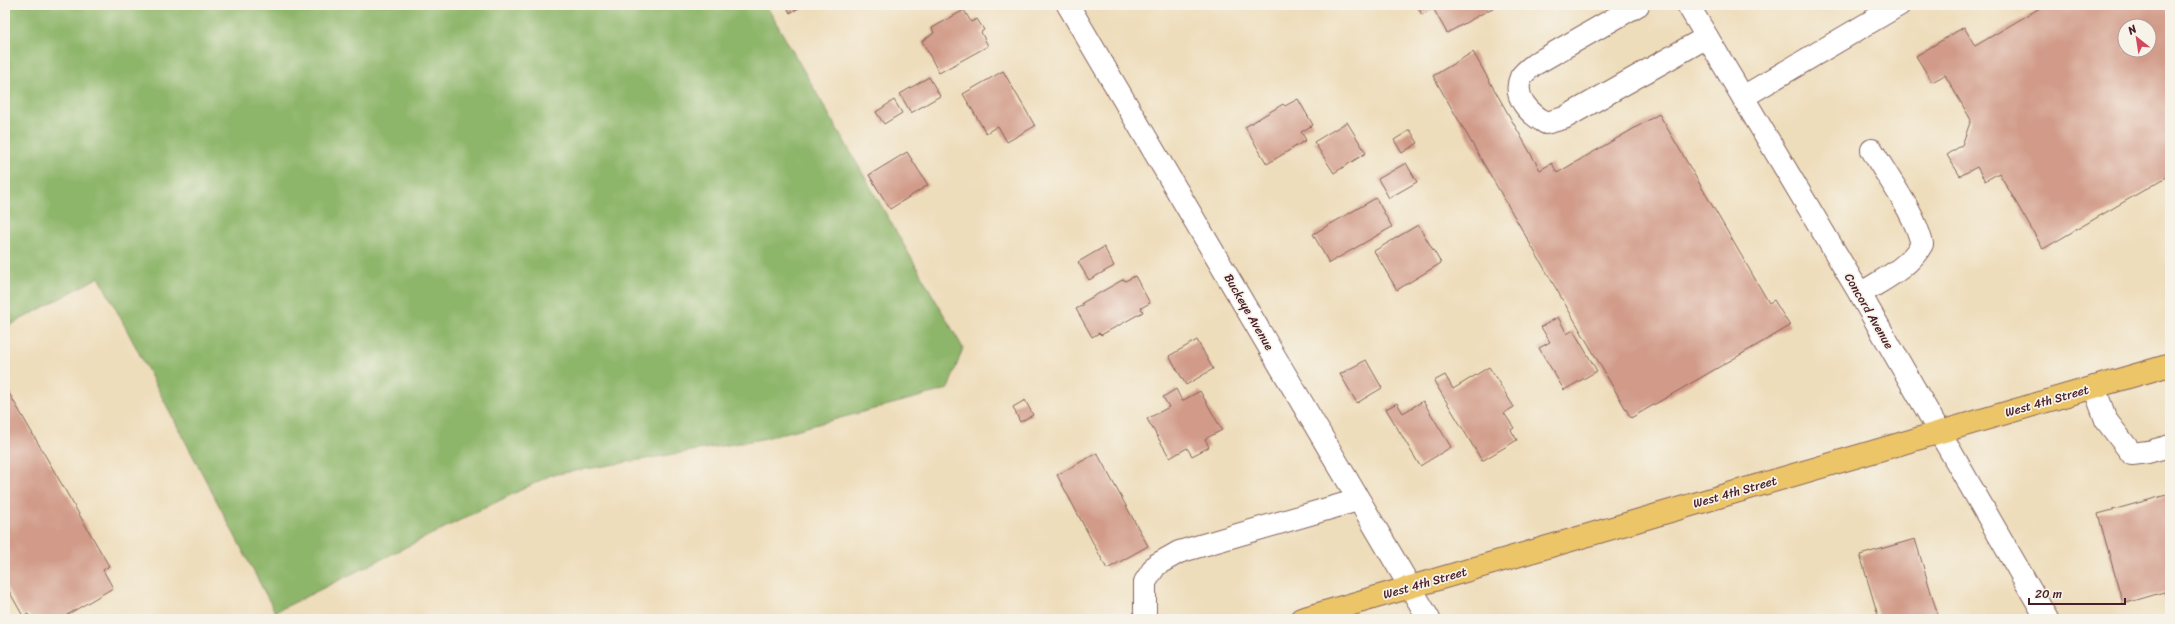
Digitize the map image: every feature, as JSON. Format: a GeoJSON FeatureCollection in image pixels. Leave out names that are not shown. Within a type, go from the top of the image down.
{"type":"FeatureCollection","features":[{"type":"Feature","properties":{"kind":"main road","name":"West 4th Street"},"geometry":{"type":"LineString","coordinates":[[1301,619],[2170,365]]}},
{"type":"Feature","properties":{"kind":"street","name":"Buckeye Avenue"},"geometry":{"type":"LineString","coordinates":[[1068,5],[1429,619]]}},
{"type":"Feature","properties":{"kind":"street"},"geometry":{"type":"LineString","coordinates":[[1638,5],[1535,64],[1522,77],[1519,90],[1524,106],[1536,117],[1546,123],[1564,118],[1707,37]]}},
{"type":"Feature","properties":{"kind":"street","name":"Concord Avenue"},"geometry":{"type":"LineString","coordinates":[[1688,5],[1860,294],[2047,619]]}},
{"type":"Feature","properties":{"kind":"street"},"geometry":{"type":"LineString","coordinates":[[1742,97],[1898,5]]}},
{"type":"Feature","properties":{"kind":"street"},"geometry":{"type":"LineString","coordinates":[[1860,294],[1902,267],[1916,255],[1922,244],[1914,222],[1872,150]]}},
{"type":"Feature","properties":{"kind":"street"},"geometry":{"type":"LineString","coordinates":[[2094,387],[2106,420],[2132,454],[2148,452],[2170,446]]}},
{"type":"Feature","properties":{"kind":"street"},"geometry":{"type":"LineString","coordinates":[[1145,619],[1145,582],[1156,565],[1179,552],[1358,500]]}},
{"type":"Feature","properties":{"kind":"green space"},"geometry":{"type":"Polygon","coordinates":[[[5,5],[766,5],[963,348],[948,389],[762,439],[551,475],[275,612],[99,277],[5,328],[5,5]]]}},
{"type":"Feature","properties":{"kind":"building"},"geometry":{"type":"Polygon","coordinates":[[[786,5],[805,5],[790,13],[786,5]]]}},
{"type":"Feature","properties":{"kind":"building"},"geometry":{"type":"Polygon","coordinates":[[[1417,5],[1498,5],[1447,33],[1433,8],[1422,15],[1417,5]]]}},
{"type":"Feature","properties":{"kind":"building"},"geometry":{"type":"Polygon","coordinates":[[[2045,5],[2170,5],[2170,175],[2043,249],[1999,173],[1985,181],[1977,167],[1960,176],[1947,155],[1962,145],[1971,120],[1945,75],[1932,82],[1916,56],[1964,27],[1975,46],[2045,5]]]}},
{"type":"Feature","properties":{"kind":"building"},"geometry":{"type":"Polygon","coordinates":[[[964,10],[971,22],[977,19],[984,30],[981,32],[988,46],[939,73],[922,41],[934,33],[932,28],[964,10]]]}},
{"type":"Feature","properties":{"kind":"building"},"geometry":{"type":"Polygon","coordinates":[[[1473,52],[1540,170],[1552,163],[1557,173],[1659,114],[1769,303],[1774,300],[1790,326],[1631,418],[1433,76],[1473,52]]]}},
{"type":"Feature","properties":{"kind":"building"},"geometry":{"type":"Polygon","coordinates":[[[1003,71],[1035,126],[1007,142],[998,126],[986,133],[963,94],[1003,71]]]}},
{"type":"Feature","properties":{"kind":"building"},"geometry":{"type":"Polygon","coordinates":[[[929,77],[940,96],[911,113],[900,94],[929,77]]]}},
{"type":"Feature","properties":{"kind":"building"},"geometry":{"type":"Polygon","coordinates":[[[1298,99],[1313,125],[1301,132],[1306,140],[1267,164],[1245,127],[1283,104],[1285,106],[1298,99]]]}},
{"type":"Feature","properties":{"kind":"building"},"geometry":{"type":"Polygon","coordinates":[[[894,100],[902,113],[884,124],[876,112],[894,100]]]}},
{"type":"Feature","properties":{"kind":"building"},"geometry":{"type":"Polygon","coordinates":[[[1347,122],[1366,153],[1334,173],[1314,142],[1347,122]]]}},
{"type":"Feature","properties":{"kind":"building"},"geometry":{"type":"Polygon","coordinates":[[[1410,130],[1418,143],[1402,153],[1394,140],[1410,130]]]}},
{"type":"Feature","properties":{"kind":"building"},"geometry":{"type":"Polygon","coordinates":[[[907,152],[928,185],[890,209],[869,175],[907,152]]]}},
{"type":"Feature","properties":{"kind":"building"},"geometry":{"type":"Polygon","coordinates":[[[1406,163],[1417,182],[1389,198],[1378,179],[1406,163]]]}},
{"type":"Feature","properties":{"kind":"building"},"geometry":{"type":"Polygon","coordinates":[[[1376,198],[1392,227],[1329,263],[1313,234],[1376,198]]]}},
{"type":"Feature","properties":{"kind":"building"},"geometry":{"type":"Polygon","coordinates":[[[1418,225],[1441,263],[1397,290],[1374,251],[1418,225]]]}},
{"type":"Feature","properties":{"kind":"building"},"geometry":{"type":"Polygon","coordinates":[[[1104,247],[1114,266],[1089,280],[1078,262],[1104,247]]]}},
{"type":"Feature","properties":{"kind":"building"},"geometry":{"type":"Polygon","coordinates":[[[1135,276],[1150,303],[1141,308],[1143,312],[1101,335],[1099,333],[1092,337],[1076,309],[1083,305],[1082,303],[1124,279],[1125,281],[1135,276]]]}},
{"type":"Feature","properties":{"kind":"building"},"geometry":{"type":"Polygon","coordinates":[[[1558,317],[1567,334],[1573,330],[1597,371],[1564,390],[1539,348],[1550,342],[1541,327],[1558,317]]]}},
{"type":"Feature","properties":{"kind":"building"},"geometry":{"type":"Polygon","coordinates":[[[1197,340],[1213,369],[1186,385],[1169,356],[1197,340]]]}},
{"type":"Feature","properties":{"kind":"building"},"geometry":{"type":"Polygon","coordinates":[[[1366,360],[1382,388],[1357,403],[1340,374],[1366,360]]]}},
{"type":"Feature","properties":{"kind":"building"},"geometry":{"type":"Polygon","coordinates":[[[1489,367],[1514,407],[1504,413],[1514,428],[1511,430],[1517,440],[1482,461],[1434,381],[1445,375],[1453,389],[1489,367]]]}},
{"type":"Feature","properties":{"kind":"building"},"geometry":{"type":"Polygon","coordinates":[[[5,386],[109,566],[103,570],[113,588],[60,619],[31,619],[28,614],[23,616],[5,584],[5,386]]]}},
{"type":"Feature","properties":{"kind":"building"},"geometry":{"type":"Polygon","coordinates":[[[1176,389],[1182,401],[1200,391],[1222,430],[1205,439],[1209,447],[1192,456],[1187,448],[1170,458],[1147,419],[1169,407],[1163,397],[1176,389]]]}},
{"type":"Feature","properties":{"kind":"building"},"geometry":{"type":"Polygon","coordinates":[[[1025,400],[1033,415],[1020,422],[1013,407],[1025,400]]]}},
{"type":"Feature","properties":{"kind":"building"},"geometry":{"type":"Polygon","coordinates":[[[1423,401],[1451,447],[1420,466],[1386,409],[1397,403],[1403,413],[1423,401]]]}},
{"type":"Feature","properties":{"kind":"building"},"geometry":{"type":"Polygon","coordinates":[[[1097,453],[1148,546],[1107,569],[1057,475],[1097,453]]]}},
{"type":"Feature","properties":{"kind":"building"},"geometry":{"type":"Polygon","coordinates":[[[2170,494],[2170,600],[2167,601],[2164,592],[2123,604],[2098,514],[2170,494]]]}},
{"type":"Feature","properties":{"kind":"building"},"geometry":{"type":"Polygon","coordinates":[[[1915,539],[1939,619],[1879,619],[1860,555],[1915,539]]]}}]}
